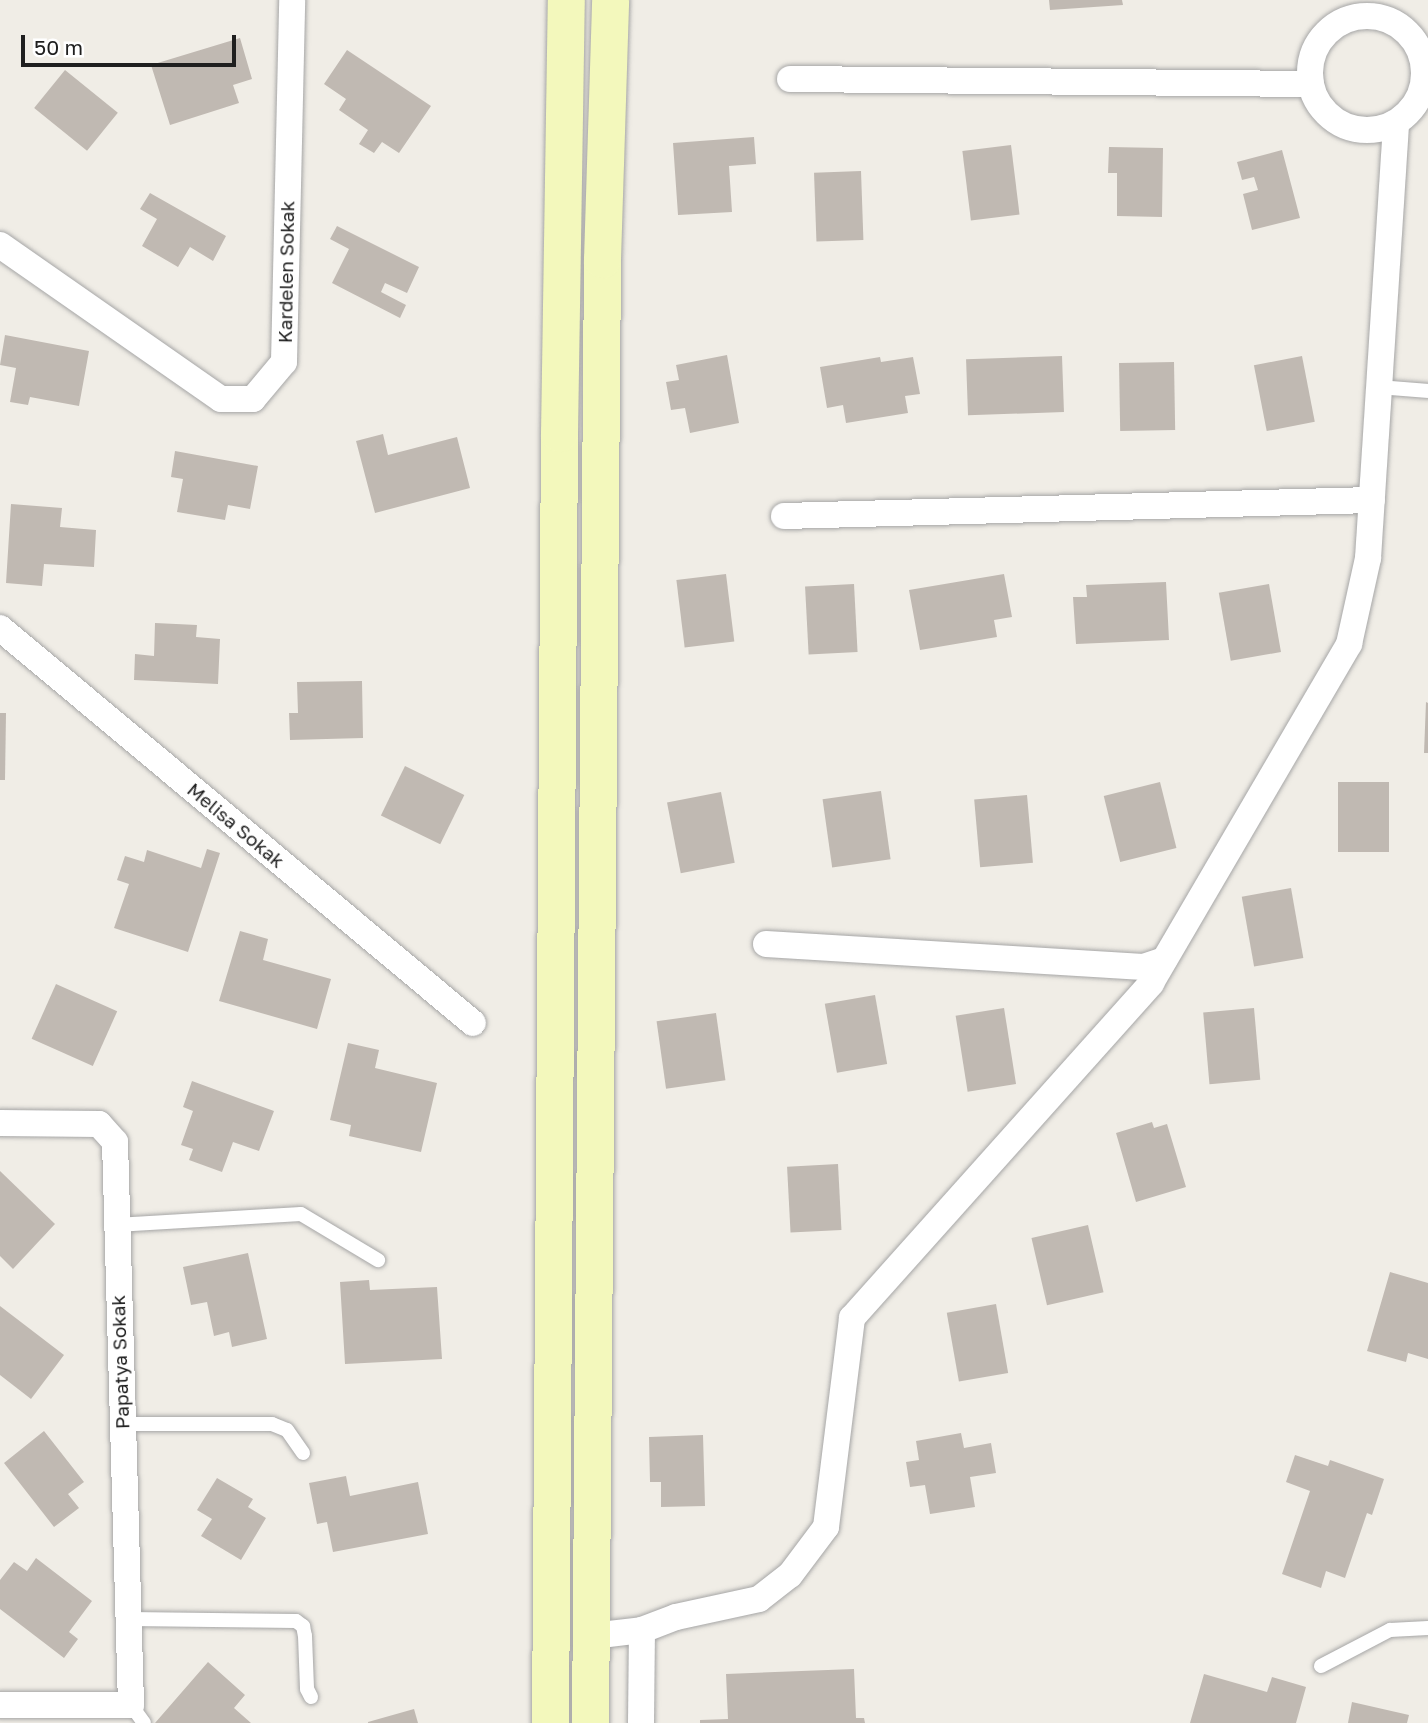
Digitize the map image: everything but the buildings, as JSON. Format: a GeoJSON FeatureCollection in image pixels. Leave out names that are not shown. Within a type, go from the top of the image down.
{"type":"FeatureCollection","features":[{"type":"Feature","properties":{"kind":"main road"},"geometry":{"type":"LineString","coordinates":[[550,1723],[558,461],[566,0]]}},
{"type":"Feature","properties":{"kind":"main road"},"geometry":{"type":"LineString","coordinates":[[590,1723],[601,371],[610,0]]}},
{"type":"Feature","properties":{"kind":"street","name":"Kardelen Sokak"},"geometry":{"type":"LineString","coordinates":[[0,245],[221,399],[253,399],[284,362],[292,0]]}},
{"type":"Feature","properties":{"kind":"street"},"geometry":{"type":"LineString","coordinates":[[1369,8],[1406,31],[1418,46],[1426,85],[1411,111],[1396,123],[1377,130],[1357,130],[1331,118],[1318,103],[1311,84],[1311,64],[1319,43],[1332,29],[1369,8]]}},
{"type":"Feature","properties":{"kind":"street"},"geometry":{"type":"LineString","coordinates":[[790,79],[1311,84]]}},
{"type":"Feature","properties":{"kind":"street"},"geometry":{"type":"LineString","coordinates":[[592,1636],[642,1630],[676,1618],[759,1599],[790,1575],[826,1527],[852,1318],[1151,983],[1349,644],[1368,558],[1396,123]]}},
{"type":"Feature","properties":{"kind":"street"},"geometry":{"type":"LineString","coordinates":[[784,516],[1372,500]]}},
{"type":"Feature","properties":{"kind":"street","name":"Melisa Sokak"},"geometry":{"type":"LineString","coordinates":[[0,628],[473,1023]]}},
{"type":"Feature","properties":{"kind":"street"},"geometry":{"type":"LineString","coordinates":[[766,944],[1143,967],[1164,960]]}},
{"type":"Feature","properties":{"kind":"street","name":"Papatya Sokak"},"geometry":{"type":"LineString","coordinates":[[0,1124],[99,1124],[115,1142],[129,1619],[138,1714]]}},
{"type":"Feature","properties":{"kind":"street"},"geometry":{"type":"LineString","coordinates":[[640,1723],[642,1630]]}},
{"type":"Feature","properties":{"kind":"street"},"geometry":{"type":"LineString","coordinates":[[0,1705],[138,1714]]}},
{"type":"Feature","properties":{"kind":"lane"},"geometry":{"type":"LineString","coordinates":[[1379,387],[1428,391]]}},
{"type":"Feature","properties":{"kind":"lane"},"geometry":{"type":"LineString","coordinates":[[116,1225],[300,1214],[378,1260]]}},
{"type":"Feature","properties":{"kind":"lane"},"geometry":{"type":"LineString","coordinates":[[122,1424],[272,1424],[287,1430],[303,1453]]}},
{"type":"Feature","properties":{"kind":"lane"},"geometry":{"type":"LineString","coordinates":[[129,1619],[296,1622],[303,1626],[307,1689],[311,1697]]}},
{"type":"Feature","properties":{"kind":"lane"},"geometry":{"type":"LineString","coordinates":[[1321,1667],[1390,1630],[1428,1628]]}}]}
